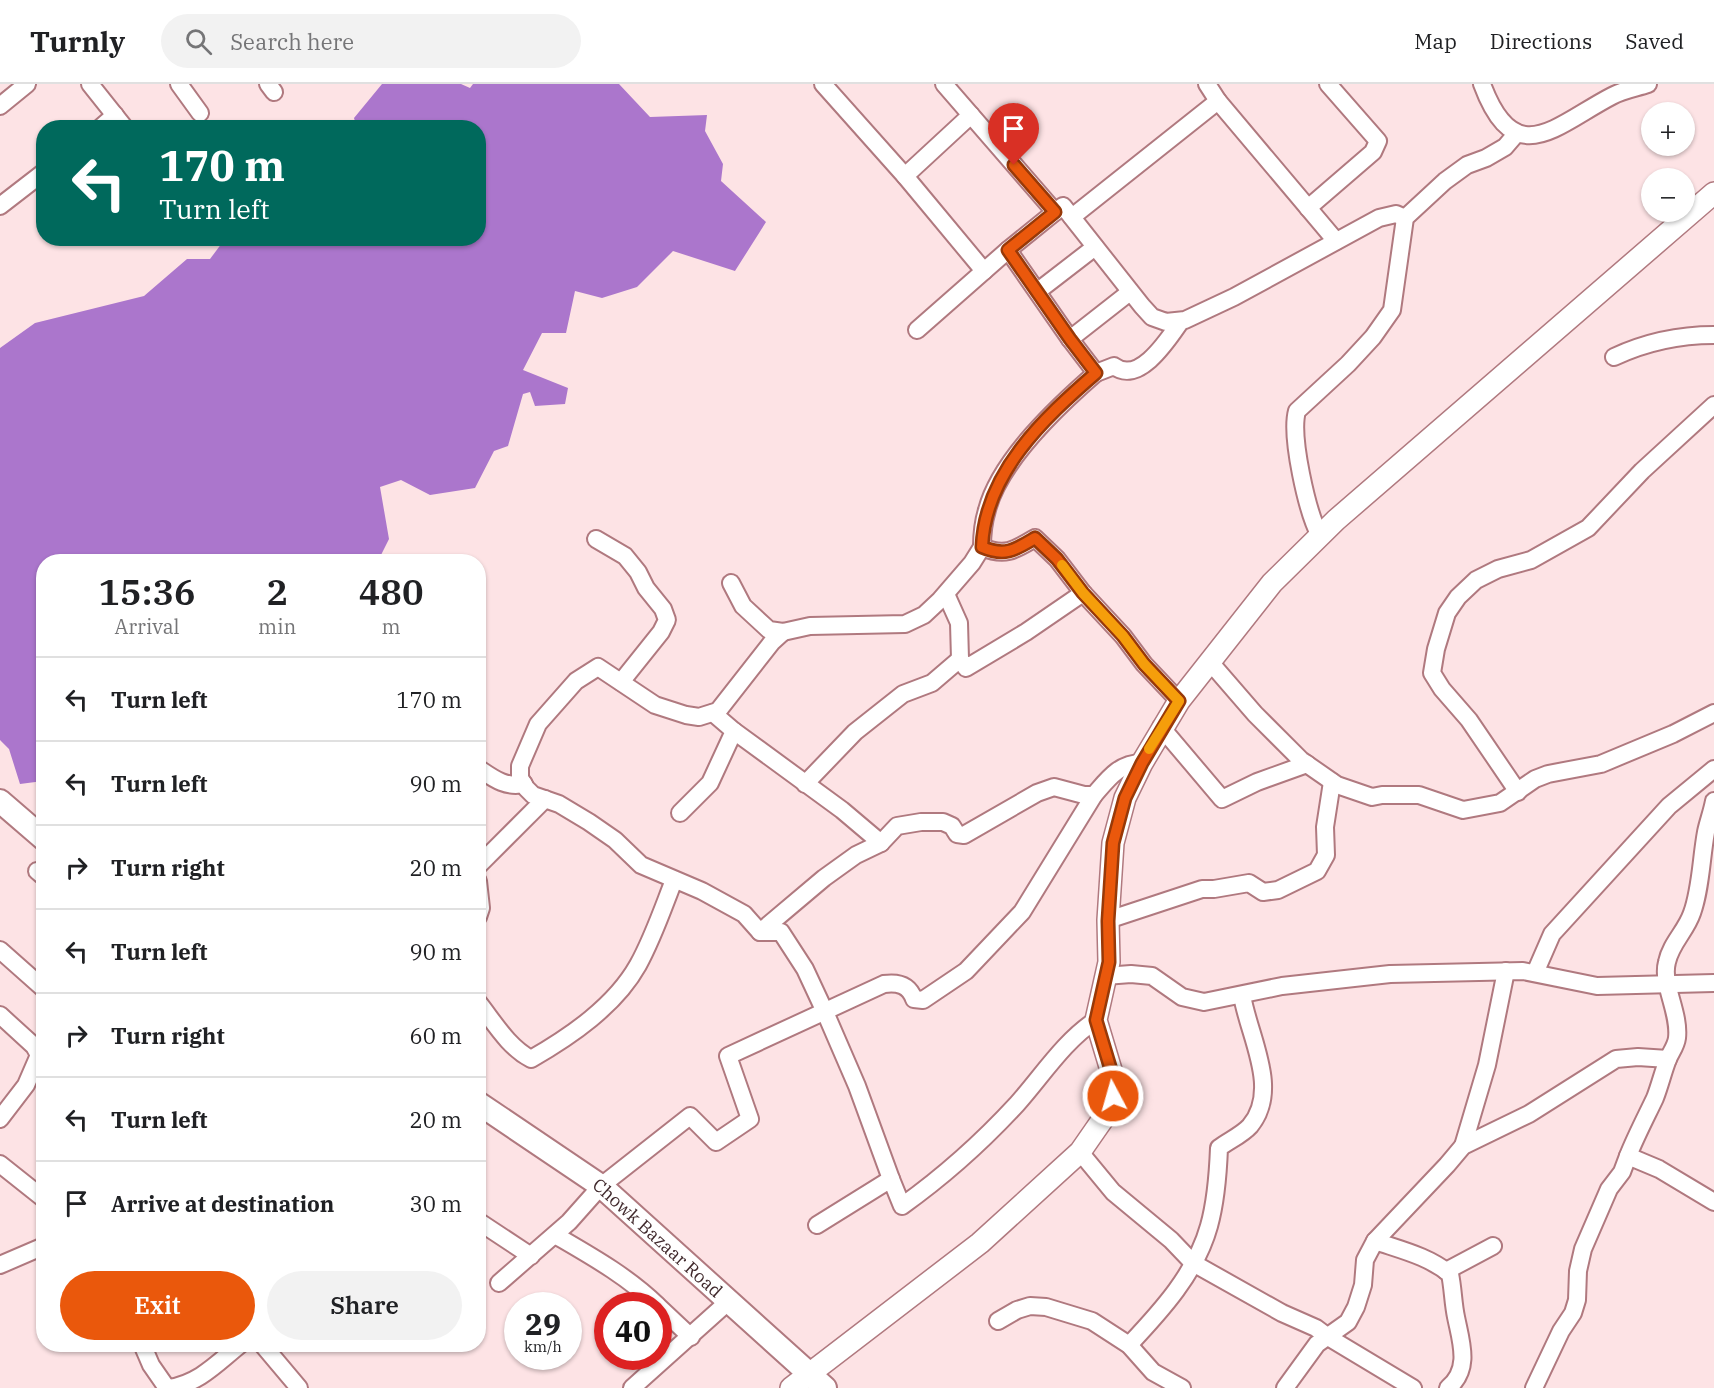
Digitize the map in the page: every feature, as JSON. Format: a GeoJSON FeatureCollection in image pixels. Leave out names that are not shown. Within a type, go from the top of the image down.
{"type":"FeatureCollection","features":[{"type":"Feature","properties":{"kind":"main road"},"geometry":{"type":"LineString","coordinates":[[0,801],[36,832]]}},
{"type":"Feature","properties":{"kind":"main road","name":"Chowk Bazaar Road"},"geometry":{"type":"LineString","coordinates":[[486,1108],[601,1185],[817,1381]]}},
{"type":"Feature","properties":{"kind":"street"},"geometry":{"type":"LineString","coordinates":[[0,106],[27,84]]}},
{"type":"Feature","properties":{"kind":"street"},"geometry":{"type":"LineString","coordinates":[[90,84],[119,120]]}},
{"type":"Feature","properties":{"kind":"street"},"geometry":{"type":"LineString","coordinates":[[179,84],[200,113]]}},
{"type":"Feature","properties":{"kind":"street"},"geometry":{"type":"LineString","coordinates":[[823,84],[905,176],[984,272]]}},
{"type":"Feature","properties":{"kind":"street"},"geometry":{"type":"LineString","coordinates":[[944,84],[1055,212]]}},
{"type":"Feature","properties":{"kind":"street"},"geometry":{"type":"LineString","coordinates":[[1207,84],[1218,101],[1336,241]]}},
{"type":"Feature","properties":{"kind":"street"},"geometry":{"type":"LineString","coordinates":[[1308,208],[1373,152],[1378,141],[1328,84]]}},
{"type":"Feature","properties":{"kind":"street"},"geometry":{"type":"LineString","coordinates":[[1482,84],[1492,110],[1520,135],[1541,135],[1615,94],[1648,84]]}},
{"type":"Feature","properties":{"kind":"street"},"geometry":{"type":"LineString","coordinates":[[1072,217],[1218,101]]}},
{"type":"Feature","properties":{"kind":"street"},"geometry":{"type":"LineString","coordinates":[[905,176],[971,115]]}},
{"type":"Feature","properties":{"kind":"street"},"geometry":{"type":"LineString","coordinates":[[1320,536],[1307,505],[1299,462],[1295,420],[1297,411],[1348,364],[1373,337],[1392,310],[1405,218],[1445,181],[1467,165],[1486,158],[1505,147],[1517,133]]}},
{"type":"Feature","properties":{"kind":"street"},"geometry":{"type":"LineString","coordinates":[[0,206],[36,178]]}},
{"type":"Feature","properties":{"kind":"street"},"geometry":{"type":"LineString","coordinates":[[791,1388],[817,1381],[980,1243],[1080,1152],[1106,1116],[1113,1096],[1114,1080],[1096,1020],[1109,962],[1108,921],[1113,843],[1125,798],[1161,728],[1179,701],[1272,583],[1320,536],[1714,194]]}},
{"type":"Feature","properties":{"kind":"street"},"geometry":{"type":"LineString","coordinates":[[917,330],[1008,250],[1063,206],[1152,317],[1166,322],[1181,321],[1234,297],[1378,218],[1396,214],[1405,218]]}},
{"type":"Feature","properties":{"kind":"street"},"geometry":{"type":"LineString","coordinates":[[1038,291],[1095,247]]}},
{"type":"Feature","properties":{"kind":"street"},"geometry":{"type":"LineString","coordinates":[[1008,250],[1096,373]]}},
{"type":"Feature","properties":{"kind":"street"},"geometry":{"type":"LineString","coordinates":[[1070,339],[1130,292]]}},
{"type":"Feature","properties":{"kind":"street"},"geometry":{"type":"LineString","coordinates":[[731,584],[743,606],[769,630],[783,632],[810,626],[905,624],[924,615],[946,594],[972,563],[982,547],[987,508],[999,483],[1016,457],[1059,405],[1096,373],[1114,366],[1120,371],[1130,371],[1144,364],[1156,354],[1181,321]]}},
{"type":"Feature","properties":{"kind":"street"},"geometry":{"type":"LineString","coordinates":[[1614,357],[1652,343],[1693,335],[1714,335]]}},
{"type":"Feature","properties":{"kind":"street"},"geometry":{"type":"LineString","coordinates":[[1518,792],[1475,729],[1442,689],[1432,673],[1436,649],[1447,613],[1458,597],[1476,580],[1498,569],[1531,560],[1555,549],[1588,528],[1642,471],[1714,405]]}},
{"type":"Feature","properties":{"kind":"street"},"geometry":{"type":"LineString","coordinates":[[982,547],[995,553],[1013,551],[1035,538],[1057,559],[1083,593],[1179,701]]}},
{"type":"Feature","properties":{"kind":"street"},"geometry":{"type":"LineString","coordinates":[[596,539],[625,556],[663,609],[667,620],[661,632],[621,682]]}},
{"type":"Feature","properties":{"kind":"street"},"geometry":{"type":"LineString","coordinates":[[946,594],[959,623],[960,659],[966,668],[1026,632],[1083,593]]}},
{"type":"Feature","properties":{"kind":"street"},"geometry":{"type":"LineString","coordinates":[[783,632],[772,642],[718,711],[699,717],[666,710],[655,705],[598,668],[576,681],[538,724],[519,765],[520,778],[533,795],[570,810],[589,822],[615,840],[642,865],[702,891],[744,914],[760,932],[781,932],[805,969],[825,1012],[857,1086],[902,1206],[965,1157],[1016,1104],[1081,1030],[1096,1020]]}},
{"type":"Feature","properties":{"kind":"street"},"geometry":{"type":"LineString","coordinates":[[805,784],[855,732],[903,694],[932,683],[960,659]]}},
{"type":"Feature","properties":{"kind":"street"},"geometry":{"type":"LineString","coordinates":[[1210,662],[1255,714],[1307,764],[1332,782],[1356,793],[1372,797],[1419,795],[1463,810],[1500,803],[1535,779],[1548,774],[1601,764],[1673,734],[1714,713]]}},
{"type":"Feature","properties":{"kind":"street"},"geometry":{"type":"LineString","coordinates":[[713,713],[842,810],[881,843]]}},
{"type":"Feature","properties":{"kind":"street"},"geometry":{"type":"LineString","coordinates":[[1161,728],[1222,799],[1257,782],[1307,764]]}},
{"type":"Feature","properties":{"kind":"street"},"geometry":{"type":"LineString","coordinates":[[680,813],[710,783],[734,731]]}},
{"type":"Feature","properties":{"kind":"street"},"geometry":{"type":"LineString","coordinates":[[499,1283],[555,1235],[601,1185],[690,1116],[716,1142],[750,1119],[728,1056],[872,989],[894,983],[911,991],[914,999],[923,1000],[966,971],[1022,912],[1094,795],[1110,776],[1125,764],[1142,763]]}},
{"type":"Feature","properties":{"kind":"street"},"geometry":{"type":"LineString","coordinates":[[1535,973],[1552,934],[1669,806],[1714,769]]}},
{"type":"Feature","properties":{"kind":"street"},"geometry":{"type":"LineString","coordinates":[[486,773],[497,781],[514,786],[524,784]]}},
{"type":"Feature","properties":{"kind":"street"},"geometry":{"type":"LineString","coordinates":[[1108,921],[1202,889],[1249,882],[1263,892],[1278,890],[1317,871],[1326,855],[1325,827],[1332,782]]}},
{"type":"Feature","properties":{"kind":"street"},"geometry":{"type":"LineString","coordinates":[[760,932],[824,878],[856,855],[881,843],[897,826],[921,822],[943,822],[952,826],[957,834],[964,834],[1037,793],[1054,787],[1084,795],[1094,795]]}},
{"type":"Feature","properties":{"kind":"street"},"geometry":{"type":"LineString","coordinates":[[486,858],[545,799]]}},
{"type":"Feature","properties":{"kind":"street"},"geometry":{"type":"LineString","coordinates":[[1534,1388],[1561,1331],[1573,1313],[1577,1300],[1578,1270],[1583,1249],[1609,1189],[1623,1172],[1676,1042],[1678,1026],[1667,983],[1666,964],[1672,946],[1687,926],[1693,912],[1705,850],[1706,832],[1714,801]]}},
{"type":"Feature","properties":{"kind":"street"},"geometry":{"type":"LineString","coordinates":[[486,1012],[522,1054],[531,1059],[564,1040],[594,1016],[637,966],[652,937],[674,880]]}},
{"type":"Feature","properties":{"kind":"street"},"geometry":{"type":"LineString","coordinates":[[0,950],[36,982]]}},
{"type":"Feature","properties":{"kind":"street"},"geometry":{"type":"LineString","coordinates":[[1105,976],[1131,974],[1152,976],[1182,997],[1204,1002],[1282,986],[1390,974],[1506,971],[1535,973],[1597,986],[1714,983]]}},
{"type":"Feature","properties":{"kind":"street"},"geometry":{"type":"LineString","coordinates":[[1285,1388],[1317,1344],[1348,1322],[1363,1286],[1365,1260],[1375,1241],[1463,1146],[1487,1065],[1506,971]]}},
{"type":"Feature","properties":{"kind":"street"},"geometry":{"type":"LineString","coordinates":[[1129,1345],[1178,1289],[1193,1263],[1209,1228],[1215,1196],[1219,1148],[1250,1126],[1262,1104],[1263,1073],[1255,1040],[1245,1015],[1242,995]]}},
{"type":"Feature","properties":{"kind":"street"},"geometry":{"type":"LineString","coordinates":[[0,1015],[36,1050]]}},
{"type":"Feature","properties":{"kind":"street"},"geometry":{"type":"LineString","coordinates":[[1463,1146],[1529,1114],[1616,1059],[1638,1057],[1668,1059]]}},
{"type":"Feature","properties":{"kind":"street"},"geometry":{"type":"LineString","coordinates":[[0,1119],[26,1084],[36,1062]]}},
{"type":"Feature","properties":{"kind":"street"},"geometry":{"type":"LineString","coordinates":[[1080,1152],[1113,1192],[1171,1240],[1193,1263],[1282,1313],[1316,1328],[1413,1388]]}},
{"type":"Feature","properties":{"kind":"street"},"geometry":{"type":"LineString","coordinates":[[1628,1156],[1659,1169],[1714,1202]]}},
{"type":"Feature","properties":{"kind":"street"},"geometry":{"type":"LineString","coordinates":[[0,1164],[36,1193]]}},
{"type":"Feature","properties":{"kind":"street"},"geometry":{"type":"LineString","coordinates":[[817,1226],[891,1179]]}},
{"type":"Feature","properties":{"kind":"street"},"geometry":{"type":"LineString","coordinates":[[486,1226],[531,1256]]}},
{"type":"Feature","properties":{"kind":"street"},"geometry":{"type":"LineString","coordinates":[[555,1235],[604,1263],[643,1292]]}},
{"type":"Feature","properties":{"kind":"street"},"geometry":{"type":"LineString","coordinates":[[1375,1241],[1410,1252],[1450,1274],[1455,1316],[1463,1344],[1461,1371],[1448,1388]]}},
{"type":"Feature","properties":{"kind":"street"},"geometry":{"type":"LineString","coordinates":[[1446,1271],[1493,1246]]}},
{"type":"Feature","properties":{"kind":"street"},"geometry":{"type":"LineString","coordinates":[[0,1265],[36,1249]]}},
{"type":"Feature","properties":{"kind":"street"},"geometry":{"type":"LineString","coordinates":[[632,1388],[729,1301]]}},
{"type":"Feature","properties":{"kind":"street"},"geometry":{"type":"LineString","coordinates":[[998,1321],[1017,1310],[1030,1306],[1046,1307],[1092,1321],[1129,1345],[1153,1372],[1182,1388]]}},
{"type":"Feature","properties":{"kind":"street"},"geometry":{"type":"LineString","coordinates":[[672,1319],[691,1337]]}},
{"type":"Feature","properties":{"kind":"street"},"geometry":{"type":"LineString","coordinates":[[145,1352],[151,1365],[168,1388],[196,1381],[231,1352]]}},
{"type":"Feature","properties":{"kind":"street"},"geometry":{"type":"LineString","coordinates":[[269,1352],[299,1388]]}},
{"type":"Feature","properties":{"kind":"shaded area"},"geometry":{"type":"Polygon","coordinates":[[[382,84],[461,84],[470,88],[473,84],[619,84],[650,117],[707,115],[705,131],[723,164],[721,181],[766,222],[735,271],[673,251],[637,287],[602,298],[575,291],[566,333],[542,333],[523,370],[568,388],[565,404],[535,406],[530,392],[523,394],[508,446],[494,451],[475,488],[430,495],[401,480],[380,487],[389,539],[382,554],[36,554],[36,782],[20,784],[9,749],[0,740],[0,348],[35,323],[144,296],[187,259],[210,259],[220,246],[486,246],[486,120],[355,120],[382,84]]]}},
{"type":"Feature","properties":{"kind":"slow traffic"},"geometry":{"type":"LineString","coordinates":[[1062,565],[1144,664],[1179,701],[1149,749]]}},
{"type":"Feature","properties":{"kind":"route"},"geometry":{"type":"LineString","coordinates":[[1014,165],[1055,212],[1008,250],[1096,373],[1059,405],[1021,448],[999,483],[987,508],[982,547],[995,553],[1013,551],[1035,538],[1057,559],[1144,664],[1179,701],[1161,728],[1125,798],[1113,843],[1108,921],[1109,962],[1096,1020],[1114,1080],[1113,1096]]}}]}
